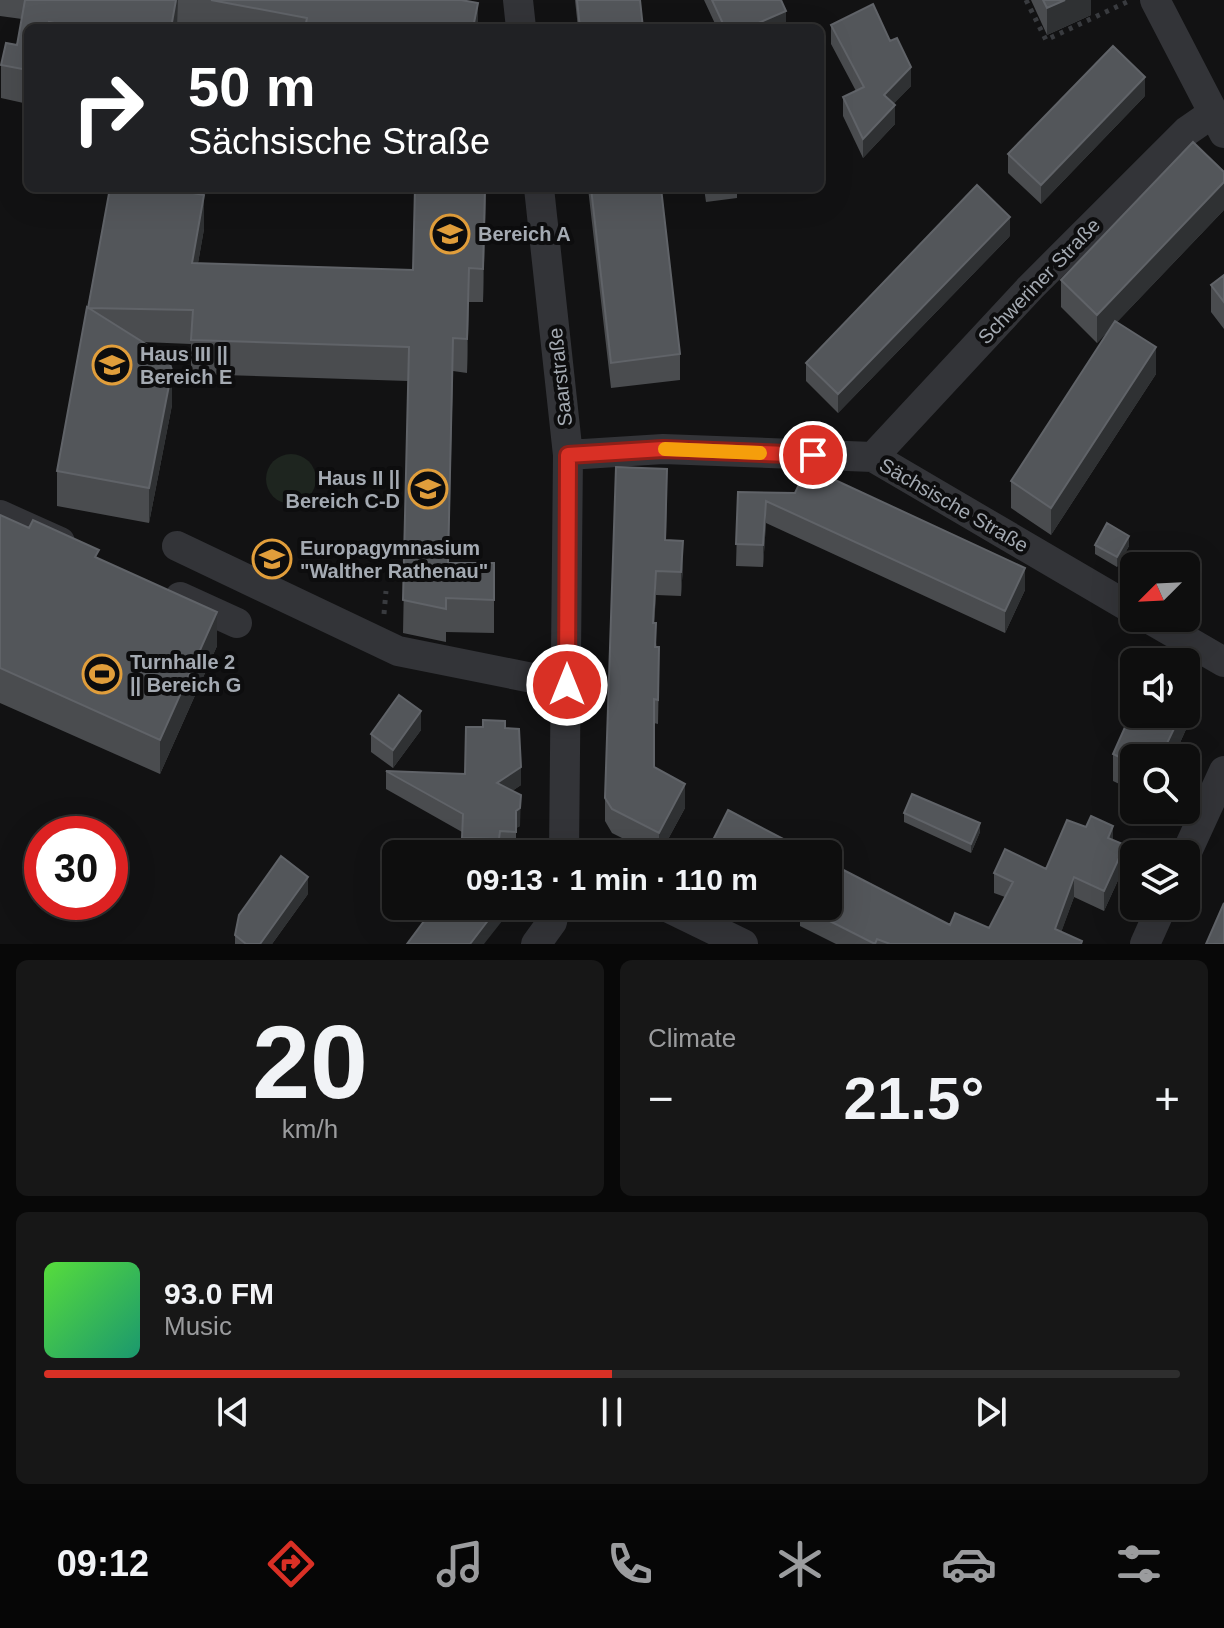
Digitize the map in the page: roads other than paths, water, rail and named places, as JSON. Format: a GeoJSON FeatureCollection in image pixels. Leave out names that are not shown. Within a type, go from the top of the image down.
{"type":"FeatureCollection","features":[{"type":"Feature","properties":{"kind":"street"},"geometry":{"type":"LineString","coordinates":[[518,0],[521,24]]}},
{"type":"Feature","properties":{"kind":"street"},"geometry":{"type":"LineString","coordinates":[[1155,0],[1218,123]]}},
{"type":"Feature","properties":{"kind":"street","name":"Schweriner Straße"},"geometry":{"type":"LineString","coordinates":[[873,457],[1030,288],[1187,131],[1218,123]]}},
{"type":"Feature","properties":{"kind":"street","name":"Saarstraße"},"geometry":{"type":"LineString","coordinates":[[539,192],[568,455],[564,840]]}},
{"type":"Feature","properties":{"kind":"street","name":"Sächsische Straße"},"geometry":{"type":"LineString","coordinates":[[568,455],[663,449],[873,457],[1120,602]]}},
{"type":"Feature","properties":{"kind":"street"},"geometry":{"type":"LineString","coordinates":[[0,515],[84,553]]}},
{"type":"Feature","properties":{"kind":"street"},"geometry":{"type":"LineString","coordinates":[[177,546],[398,651],[567,685]]}},
{"type":"Feature","properties":{"kind":"street"},"geometry":{"type":"LineString","coordinates":[[153,585],[237,623]]}},
{"type":"Feature","properties":{"kind":"street"},"geometry":{"type":"LineString","coordinates":[[1172,632],[1224,662]]}},
{"type":"Feature","properties":{"kind":"street"},"geometry":{"type":"LineString","coordinates":[[1192,840],[1224,771]]}},
{"type":"Feature","properties":{"kind":"street"},"geometry":{"type":"LineString","coordinates":[[536,944],[552,920]]}},
{"type":"Feature","properties":{"kind":"street"},"geometry":{"type":"LineString","coordinates":[[694,920],[743,944]]}},
{"type":"Feature","properties":{"kind":"street"},"geometry":{"type":"LineString","coordinates":[[1145,944],[1156,920]]}},
{"type":"Feature","properties":{"kind":"place","name":"Bereich A"},"geometry":{"type":"Point","coordinates":[450,234]}},
{"type":"Feature","properties":{"kind":"place","name":"Haus III || Bereich E"},"geometry":{"type":"Point","coordinates":[112,365]}},
{"type":"Feature","properties":{"kind":"place","name":"Haus II || Bereich C-D"},"geometry":{"type":"Point","coordinates":[428,489]}},
{"type":"Feature","properties":{"kind":"place","name":"Europagymnasium \"Walther Rathenau\""},"geometry":{"type":"Point","coordinates":[272,559]}},
{"type":"Feature","properties":{"kind":"place","name":"Turnhalle 2 || Bereich G"},"geometry":{"type":"Point","coordinates":[102,674]}}]}
